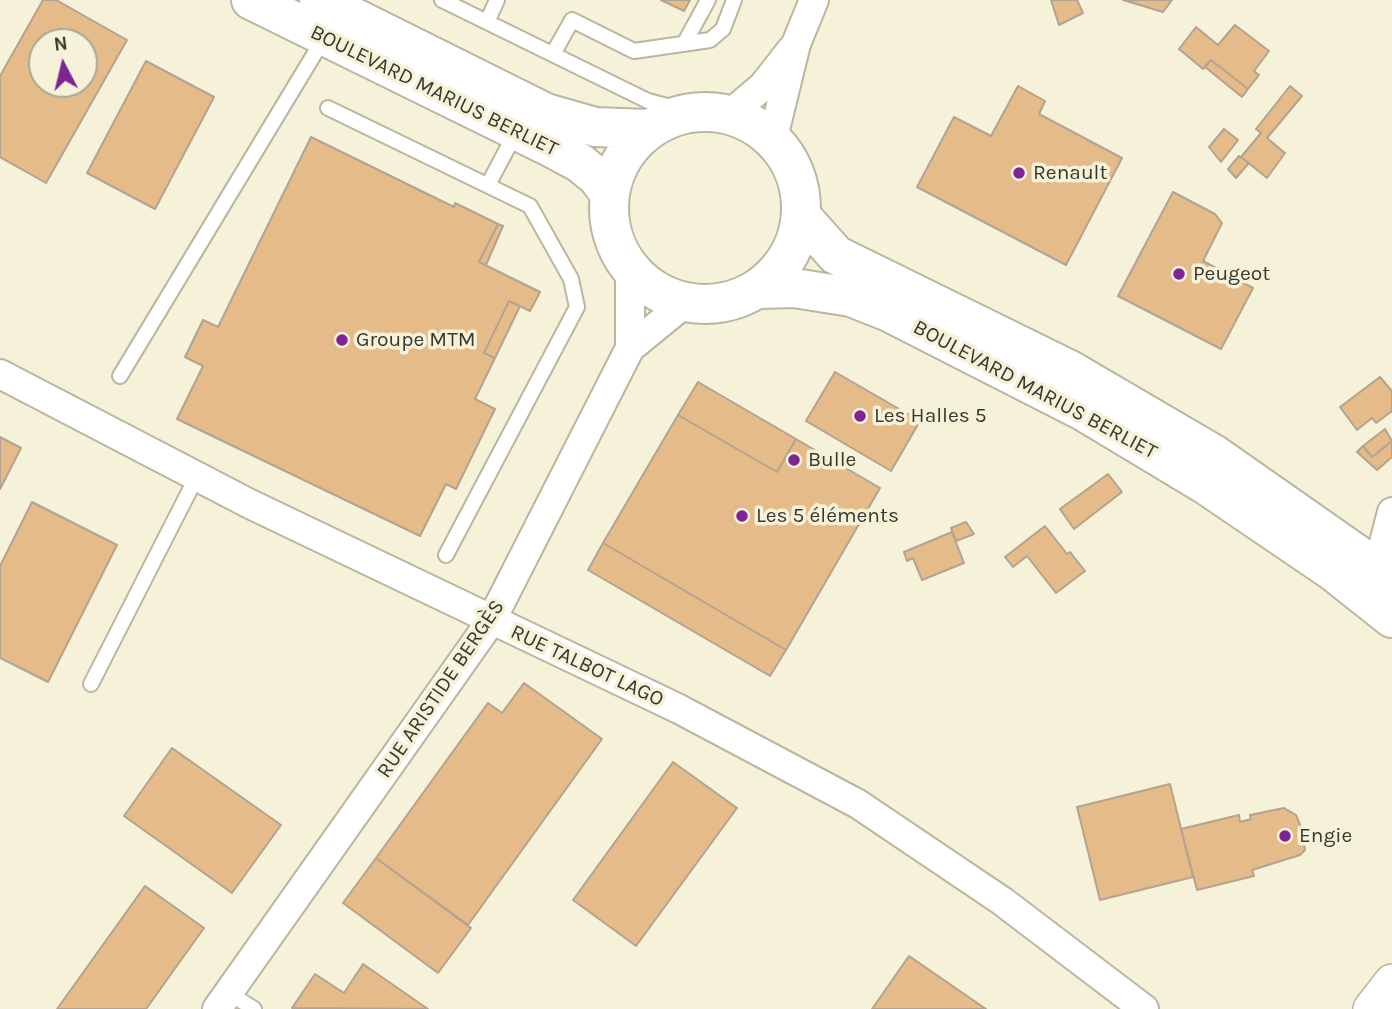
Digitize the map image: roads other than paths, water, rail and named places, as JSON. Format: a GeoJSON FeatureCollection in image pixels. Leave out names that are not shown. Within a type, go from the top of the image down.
{"type":"FeatureCollection","features":[{"type":"Feature","properties":{"kind":"main road","name":"BOULEVARD MARIUS BERLIET"},"geometry":{"type":"LineString","coordinates":[[251,0],[322,18],[546,113],[596,127],[648,130]]}},
{"type":"Feature","properties":{"kind":"main road","name":"BOULEVARD MARIUS BERLIET"},"geometry":{"type":"LineString","coordinates":[[322,18],[517,131],[580,163],[597,177],[609,192]]}},
{"type":"Feature","properties":{"kind":"main road"},"geometry":{"type":"LineString","coordinates":[[690,112],[730,114],[773,138],[791,161],[801,189],[802,217],[790,253],[781,270],[760,289],[724,304],[685,303],[654,291],[630,270],[613,241],[609,192],[626,151],[648,130],[668,118],[690,112]]}},
{"type":"Feature","properties":{"kind":"main road","name":"BOULEVARD MARIUS BERLIET"},"geometry":{"type":"LineString","coordinates":[[802,217],[836,255],[936,302],[1079,376],[1215,455],[1388,576]]}},
{"type":"Feature","properties":{"kind":"main road","name":"BOULEVARD MARIUS BERLIET"},"geometry":{"type":"LineString","coordinates":[[760,289],[827,292],[864,302],[1083,411],[1206,485],[1334,572],[1392,618]]}},
{"type":"Feature","properties":{"kind":"street"},"geometry":{"type":"LineString","coordinates":[[773,138],[796,44],[814,0]]}},
{"type":"Feature","properties":{"kind":"street"},"geometry":{"type":"LineString","coordinates":[[730,114],[763,86],[796,44]]}},
{"type":"Feature","properties":{"kind":"street","name":"RUE ARISTIDE BERGÈS"},"geometry":{"type":"LineString","coordinates":[[630,270],[630,348]]}},
{"type":"Feature","properties":{"kind":"street","name":"RUE ARISTIDE BERGÈS"},"geometry":{"type":"LineString","coordinates":[[223,1001],[491,621],[630,348],[685,303]]}},
{"type":"Feature","properties":{"kind":"street","name":"RUE TALBOT LAGO"},"geometry":{"type":"LineString","coordinates":[[0,374],[197,476],[491,621],[679,709],[858,804],[1002,901],[1144,1009]]}},
{"type":"Feature","properties":{"kind":"street"},"geometry":{"type":"LineString","coordinates":[[1388,576],[1384,543],[1392,512]]}},
{"type":"Feature","properties":{"kind":"street"},"geometry":{"type":"LineString","coordinates":[[1371,1009],[1392,982]]}},
{"type":"Feature","properties":{"kind":"lane"},"geometry":{"type":"LineString","coordinates":[[442,0],[648,101],[690,112]]}},
{"type":"Feature","properties":{"kind":"lane"},"geometry":{"type":"LineString","coordinates":[[487,22],[497,0]]}},
{"type":"Feature","properties":{"kind":"lane"},"geometry":{"type":"LineString","coordinates":[[684,44],[708,0]]}},
{"type":"Feature","properties":{"kind":"lane"},"geometry":{"type":"LineString","coordinates":[[553,54],[572,20],[634,51],[710,40],[723,29],[734,0]]}},
{"type":"Feature","properties":{"kind":"lane"},"geometry":{"type":"LineString","coordinates":[[120,376],[322,18]]}},
{"type":"Feature","properties":{"kind":"lane"},"geometry":{"type":"LineString","coordinates":[[328,108],[530,206],[571,279],[577,307],[446,555]]}},
{"type":"Feature","properties":{"kind":"lane"},"geometry":{"type":"LineString","coordinates":[[488,185],[517,131]]}},
{"type":"Feature","properties":{"kind":"lane"},"geometry":{"type":"LineString","coordinates":[[91,684],[197,476]]}},
{"type":"Feature","properties":{"kind":"lane"},"geometry":{"type":"LineString","coordinates":[[223,1001],[254,1009]]}},
{"type":"Feature","properties":{"kind":"place","name":"Renault"},"geometry":{"type":"Point","coordinates":[1019,173]}},
{"type":"Feature","properties":{"kind":"place","name":"Peugeot"},"geometry":{"type":"Point","coordinates":[1179,274]}},
{"type":"Feature","properties":{"kind":"place","name":"Groupe MTM"},"geometry":{"type":"Point","coordinates":[342,340]}},
{"type":"Feature","properties":{"kind":"place","name":"Les Halles 5"},"geometry":{"type":"Point","coordinates":[860,416]}},
{"type":"Feature","properties":{"kind":"place","name":"Bulle"},"geometry":{"type":"Point","coordinates":[794,460]}},
{"type":"Feature","properties":{"kind":"place","name":"Les 5 éléments"},"geometry":{"type":"Point","coordinates":[742,516]}},
{"type":"Feature","properties":{"kind":"place","name":"Engie"},"geometry":{"type":"Point","coordinates":[1285,836]}}]}
